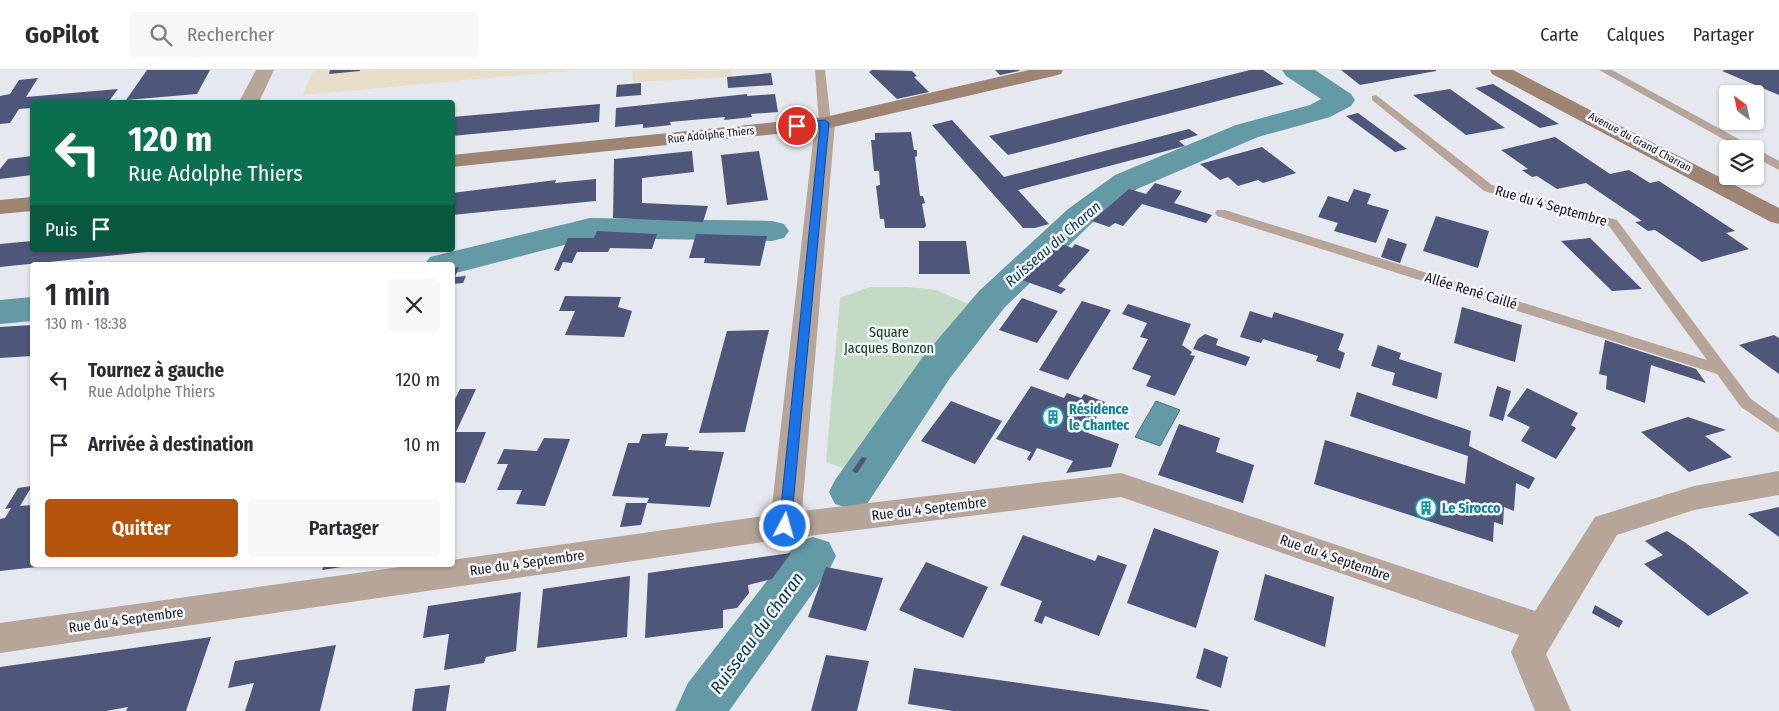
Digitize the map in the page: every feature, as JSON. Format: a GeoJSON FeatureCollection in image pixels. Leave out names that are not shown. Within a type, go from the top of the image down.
{"type":"FeatureCollection","features":[{"type":"Feature","properties":{"kind":"street"},"geometry":{"type":"LineString","coordinates":[[250,100],[265,70]]}},
{"type":"Feature","properties":{"kind":"street","name":"Rue Adolphe Thiers"},"geometry":{"type":"LineString","coordinates":[[455,161],[825,123],[1054,70]]}},
{"type":"Feature","properties":{"kind":"street","name":"Avenue du Grand Charran"},"geometry":{"type":"LineString","coordinates":[[1499,70],[1779,217]]}},
{"type":"Feature","properties":{"kind":"street"},"geometry":{"type":"LineString","coordinates":[[785,526],[825,123]]}},
{"type":"Feature","properties":{"kind":"street"},"geometry":{"type":"LineString","coordinates":[[0,207],[30,204]]}},
{"type":"Feature","properties":{"kind":"street"},"geometry":{"type":"LineString","coordinates":[[1553,711],[1528,652],[1606,526],[1694,498],[1779,483]]}},
{"type":"Feature","properties":{"kind":"street","name":"Rue du 4 Septembre"},"geometry":{"type":"LineString","coordinates":[[0,638],[785,526],[1121,485],[1542,628]]}},
{"type":"Feature","properties":{"kind":"lane"},"geometry":{"type":"LineString","coordinates":[[820,70],[825,123]]}},
{"type":"Feature","properties":{"kind":"lane"},"geometry":{"type":"LineString","coordinates":[[1604,70],[1733,140]]}},
{"type":"Feature","properties":{"kind":"lane","name":"Rue du 4 Septembre"},"geometry":{"type":"LineString","coordinates":[[1376,98],[1488,188],[1613,224],[1746,403],[1779,426]]}},
{"type":"Feature","properties":{"kind":"lane"},"geometry":{"type":"LineString","coordinates":[[1764,157],[1779,166]]}},
{"type":"Feature","properties":{"kind":"lane","name":"Allée René Caillé"},"geometry":{"type":"LineString","coordinates":[[1222,213],[1722,370]]}},
{"type":"Feature","properties":{"kind":"shaded area"},"geometry":{"type":"Polygon","coordinates":[[[314,70],[576,70],[302,95],[314,70]]]}},
{"type":"Feature","properties":{"kind":"shaded area"},"geometry":{"type":"Polygon","coordinates":[[[632,70],[730,70],[732,77],[633,82],[632,70]]]}},
{"type":"Feature","properties":{"kind":"green space","name":"Square Jacques Bonzon"},"geometry":{"type":"Polygon","coordinates":[[[870,287],[907,287],[936,290],[976,307],[857,473],[826,462],[840,298],[870,287]]]}},
{"type":"Feature","properties":{"kind":"water"},"geometry":{"type":"Polygon","coordinates":[[[1156,401],[1180,410],[1160,446],[1135,437],[1156,401]]]}},
{"type":"Feature","properties":{"kind":"building"},"geometry":{"type":"Polygon","coordinates":[[[147,70],[210,70],[197,94],[126,100],[147,70]]]}},
{"type":"Feature","properties":{"kind":"building"},"geometry":{"type":"Polygon","coordinates":[[[330,70],[360,70],[360,71],[329,74],[330,70]]]}},
{"type":"Feature","properties":{"kind":"building"},"geometry":{"type":"Polygon","coordinates":[[[872,70],[912,71],[917,76],[914,77],[929,92],[897,99],[869,72],[872,70]]]}},
{"type":"Feature","properties":{"kind":"building"},"geometry":{"type":"Polygon","coordinates":[[[995,70],[1019,70],[1019,71],[1000,75],[995,70]]]}},
{"type":"Feature","properties":{"kind":"building"},"geometry":{"type":"Polygon","coordinates":[[[1250,70],[1263,70],[1284,84],[1008,155],[989,136],[1250,70]]]}},
{"type":"Feature","properties":{"kind":"building"},"geometry":{"type":"Polygon","coordinates":[[[1341,70],[1436,70],[1436,71],[1360,85],[1341,70]]]}},
{"type":"Feature","properties":{"kind":"building"},"geometry":{"type":"Polygon","coordinates":[[[1779,70],[1779,95],[1764,89],[1764,85],[1755,85],[1722,71],[1779,70]]]}},
{"type":"Feature","properties":{"kind":"building"},"geometry":{"type":"Polygon","coordinates":[[[771,73],[773,85],[728,88],[727,77],[771,73]]]}},
{"type":"Feature","properties":{"kind":"building"},"geometry":{"type":"Polygon","coordinates":[[[38,78],[26,97],[118,89],[110,100],[30,100],[30,108],[19,109],[10,123],[0,124],[0,96],[10,94],[19,80],[38,78]]]}},
{"type":"Feature","properties":{"kind":"building"},"geometry":{"type":"Polygon","coordinates":[[[641,83],[641,95],[616,97],[617,85],[641,83]]]}},
{"type":"Feature","properties":{"kind":"building"},"geometry":{"type":"Polygon","coordinates":[[[1493,84],[1559,124],[1540,128],[1475,88],[1493,84]]]}},
{"type":"Feature","properties":{"kind":"building"},"geometry":{"type":"Polygon","coordinates":[[[1450,89],[1505,128],[1466,135],[1413,95],[1450,89]]]}},
{"type":"Feature","properties":{"kind":"building"},"geometry":{"type":"Polygon","coordinates":[[[747,94],[747,96],[775,94],[778,112],[751,114],[752,117],[724,120],[725,117],[670,122],[671,125],[643,128],[643,124],[615,127],[616,108],[747,94]]]}},
{"type":"Feature","properties":{"kind":"building"},"geometry":{"type":"Polygon","coordinates":[[[600,104],[599,122],[455,136],[455,117],[600,104]]]}},
{"type":"Feature","properties":{"kind":"building"},"geometry":{"type":"Polygon","coordinates":[[[1358,113],[1407,149],[1395,152],[1346,116],[1358,113]]]}},
{"type":"Feature","properties":{"kind":"building"},"geometry":{"type":"Polygon","coordinates":[[[952,120],[1004,177],[1189,129],[1198,135],[1179,141],[1185,146],[1018,190],[1049,224],[1035,228],[1023,228],[932,125],[952,120]]]}},
{"type":"Feature","properties":{"kind":"building"},"geometry":{"type":"Polygon","coordinates":[[[911,132],[914,150],[917,150],[917,156],[915,157],[920,196],[923,196],[925,203],[922,204],[926,226],[924,228],[885,228],[884,219],[880,219],[876,186],[880,185],[879,171],[874,171],[871,140],[875,140],[875,133],[911,132]]]}},
{"type":"Feature","properties":{"kind":"building"},"geometry":{"type":"Polygon","coordinates":[[[1555,137],[1610,174],[1629,170],[1650,183],[1659,181],[1735,231],[1726,233],[1749,249],[1702,262],[1655,230],[1648,231],[1635,222],[1642,221],[1586,183],[1557,189],[1537,176],[1532,177],[1522,170],[1528,169],[1501,150],[1555,137]]]}},
{"type":"Feature","properties":{"kind":"building"},"geometry":{"type":"Polygon","coordinates":[[[1262,147],[1296,173],[1263,183],[1258,180],[1238,186],[1228,177],[1220,180],[1200,164],[1262,147]]]}},
{"type":"Feature","properties":{"kind":"building"},"geometry":{"type":"Polygon","coordinates":[[[692,151],[694,172],[642,178],[642,203],[708,206],[703,222],[613,218],[614,159],[692,151]]]}},
{"type":"Feature","properties":{"kind":"building"},"geometry":{"type":"Polygon","coordinates":[[[759,151],[768,200],[727,205],[721,155],[759,151]]]}},
{"type":"Feature","properties":{"kind":"building"},"geometry":{"type":"Polygon","coordinates":[[[30,156],[30,175],[0,179],[0,169],[8,159],[30,156]]]}},
{"type":"Feature","properties":{"kind":"building"},"geometry":{"type":"Polygon","coordinates":[[[596,179],[596,201],[455,215],[455,193],[556,180],[555,183],[596,179]]]}},
{"type":"Feature","properties":{"kind":"building"},"geometry":{"type":"Polygon","coordinates":[[[1155,183],[1182,191],[1174,203],[1212,215],[1206,223],[1142,204],[1123,226],[1115,223],[1109,227],[1092,221],[1129,189],[1146,194],[1155,183]]]}},
{"type":"Feature","properties":{"kind":"building"},"geometry":{"type":"Polygon","coordinates":[[[1354,189],[1371,194],[1367,204],[1389,210],[1376,243],[1334,231],[1338,223],[1318,217],[1328,196],[1348,202],[1354,189]]]}},
{"type":"Feature","properties":{"kind":"building"},"geometry":{"type":"Polygon","coordinates":[[[1436,216],[1489,231],[1478,268],[1423,251],[1436,216]]]}},
{"type":"Feature","properties":{"kind":"building"},"geometry":{"type":"Polygon","coordinates":[[[597,231],[657,234],[652,249],[610,248],[608,252],[577,252],[572,263],[563,262],[559,271],[554,270],[568,238],[594,238],[597,231]]]}},
{"type":"Feature","properties":{"kind":"building"},"geometry":{"type":"Polygon","coordinates":[[[696,234],[767,236],[760,266],[704,263],[705,258],[689,258],[696,234]]]}},
{"type":"Feature","properties":{"kind":"building"},"geometry":{"type":"Polygon","coordinates":[[[1388,238],[1407,244],[1400,263],[1381,257],[1388,238]]]}},
{"type":"Feature","properties":{"kind":"building"},"geometry":{"type":"Polygon","coordinates":[[[1590,238],[1642,289],[1612,291],[1561,241],[1590,238]]]}},
{"type":"Feature","properties":{"kind":"building"},"geometry":{"type":"Polygon","coordinates":[[[30,241],[30,252],[146,252],[49,262],[30,262],[30,264],[0,267],[0,244],[30,241]]]}},
{"type":"Feature","properties":{"kind":"building"},"geometry":{"type":"Polygon","coordinates":[[[919,241],[966,241],[970,274],[919,274],[919,241]]]}},
{"type":"Feature","properties":{"kind":"building"},"geometry":{"type":"Polygon","coordinates":[[[1060,243],[1072,248],[1075,244],[1090,250],[1058,286],[1066,289],[1061,294],[1019,279],[1060,243]]]}},
{"type":"Feature","properties":{"kind":"building"},"geometry":{"type":"Polygon","coordinates":[[[459,267],[455,277],[455,268],[459,267]]]}},
{"type":"Feature","properties":{"kind":"building"},"geometry":{"type":"Polygon","coordinates":[[[466,276],[463,283],[455,284],[455,277],[466,276]]]}},
{"type":"Feature","properties":{"kind":"building"},"geometry":{"type":"Polygon","coordinates":[[[565,296],[621,297],[618,307],[632,311],[624,337],[565,335],[575,311],[559,311],[565,296]]]}},
{"type":"Feature","properties":{"kind":"building"},"geometry":{"type":"Polygon","coordinates":[[[1022,298],[1058,311],[1037,343],[999,330],[1022,298]]]}},
{"type":"Feature","properties":{"kind":"building"},"geometry":{"type":"Polygon","coordinates":[[[1082,301],[1111,310],[1068,380],[1039,370],[1082,301]]]}},
{"type":"Feature","properties":{"kind":"building"},"geometry":{"type":"Polygon","coordinates":[[[1128,304],[1191,324],[1182,345],[1192,352],[1190,355],[1195,356],[1175,396],[1146,386],[1151,376],[1132,369],[1148,339],[1140,337],[1147,323],[1122,314],[1128,304]]]}},
{"type":"Feature","properties":{"kind":"building"},"geometry":{"type":"Polygon","coordinates":[[[1462,307],[1522,325],[1515,362],[1454,343],[1462,307]]]}},
{"type":"Feature","properties":{"kind":"building"},"geometry":{"type":"Polygon","coordinates":[[[1250,311],[1272,318],[1274,312],[1344,334],[1338,350],[1345,353],[1340,369],[1316,361],[1318,356],[1263,339],[1261,343],[1240,337],[1250,311]]]}},
{"type":"Feature","properties":{"kind":"building"},"geometry":{"type":"Polygon","coordinates":[[[30,325],[30,356],[0,358],[0,327],[30,325]]]}},
{"type":"Feature","properties":{"kind":"building"},"geometry":{"type":"Polygon","coordinates":[[[769,330],[745,432],[699,433],[727,331],[769,330]]]}},
{"type":"Feature","properties":{"kind":"building"},"geometry":{"type":"Polygon","coordinates":[[[1205,334],[1218,339],[1216,345],[1250,357],[1246,366],[1193,349],[1198,339],[1205,334]]]}},
{"type":"Feature","properties":{"kind":"building"},"geometry":{"type":"Polygon","coordinates":[[[1774,335],[1779,338],[1779,374],[1739,345],[1774,335]]]}},
{"type":"Feature","properties":{"kind":"building"},"geometry":{"type":"Polygon","coordinates":[[[1605,340],[1696,369],[1706,383],[1651,365],[1645,403],[1606,389],[1607,376],[1599,374],[1605,340]]]}},
{"type":"Feature","properties":{"kind":"building"},"geometry":{"type":"Polygon","coordinates":[[[1378,345],[1401,353],[1399,359],[1442,373],[1437,399],[1392,385],[1395,373],[1371,366],[1378,345]]]}},
{"type":"Feature","properties":{"kind":"building","name":"Résidence le Chantec"},"geometry":{"type":"Polygon","coordinates":[[[1031,386],[1064,398],[1067,393],[1081,398],[1084,394],[1105,402],[1088,433],[1119,444],[1111,467],[1066,473],[1073,461],[1037,448],[1030,461],[1027,459],[1031,452],[996,439],[1031,386]]]}},
{"type":"Feature","properties":{"kind":"building"},"geometry":{"type":"Polygon","coordinates":[[[1497,386],[1511,391],[1503,421],[1489,416],[1497,386]]]}},
{"type":"Feature","properties":{"kind":"building"},"geometry":{"type":"Polygon","coordinates":[[[1527,388],[1578,413],[1571,425],[1576,428],[1556,459],[1521,441],[1530,427],[1507,416],[1527,388]]]}},
{"type":"Feature","properties":{"kind":"building"},"geometry":{"type":"Polygon","coordinates":[[[460,389],[476,389],[456,432],[486,432],[465,483],[455,482],[455,399],[460,389]]]}},
{"type":"Feature","properties":{"kind":"building"},"geometry":{"type":"Polygon","coordinates":[[[1357,392],[1471,431],[1469,446],[1535,478],[1529,489],[1516,483],[1514,511],[1504,507],[1503,525],[1494,522],[1493,542],[1314,484],[1325,440],[1465,484],[1468,456],[1350,416],[1357,392]]]}},
{"type":"Feature","properties":{"kind":"building"},"geometry":{"type":"Polygon","coordinates":[[[951,401],[1002,421],[975,464],[921,441],[951,401]]]}},
{"type":"Feature","properties":{"kind":"building"},"geometry":{"type":"Polygon","coordinates":[[[1688,417],[1726,430],[1705,436],[1732,457],[1689,472],[1641,432],[1688,417]]]}},
{"type":"Feature","properties":{"kind":"building"},"geometry":{"type":"Polygon","coordinates":[[[1179,424],[1220,438],[1216,452],[1254,465],[1243,503],[1158,475],[1179,424]]]}},
{"type":"Feature","properties":{"kind":"building"},"geometry":{"type":"Polygon","coordinates":[[[668,433],[665,446],[689,447],[688,450],[724,452],[710,507],[647,503],[649,498],[612,496],[628,443],[639,443],[642,434],[668,433]]]}},
{"type":"Feature","properties":{"kind":"building"},"geometry":{"type":"Polygon","coordinates":[[[544,438],[570,439],[545,506],[516,504],[522,490],[497,490],[508,464],[497,464],[504,449],[537,451],[544,438]]]}},
{"type":"Feature","properties":{"kind":"building"},"geometry":{"type":"Polygon","coordinates":[[[862,457],[867,458],[857,473],[852,471],[862,457]]]}},
{"type":"Feature","properties":{"kind":"building"},"geometry":{"type":"Polygon","coordinates":[[[30,486],[20,506],[30,505],[30,567],[37,567],[0,571],[0,519],[5,518],[11,508],[5,509],[18,488],[30,486]]]}},
{"type":"Feature","properties":{"kind":"building"},"geometry":{"type":"Polygon","coordinates":[[[626,503],[647,503],[641,525],[620,527],[626,503]]]}},
{"type":"Feature","properties":{"kind":"building"},"geometry":{"type":"Polygon","coordinates":[[[1779,507],[1779,537],[1748,514],[1779,507]]]}},
{"type":"Feature","properties":{"kind":"building"},"geometry":{"type":"Polygon","coordinates":[[[1154,528],[1219,551],[1196,628],[1127,603],[1154,528]]]}},
{"type":"Feature","properties":{"kind":"building"},"geometry":{"type":"Polygon","coordinates":[[[1667,531],[1686,543],[1749,593],[1708,616],[1644,564],[1663,555],[1645,541],[1667,531]]]}},
{"type":"Feature","properties":{"kind":"building"},"geometry":{"type":"Polygon","coordinates":[[[1023,535],[1095,561],[1098,555],[1127,565],[1099,636],[1045,616],[1042,624],[1034,621],[1042,601],[1000,585],[1023,535]]]}},
{"type":"Feature","properties":{"kind":"building"},"geometry":{"type":"Polygon","coordinates":[[[791,553],[772,579],[748,585],[749,593],[737,608],[723,610],[723,628],[645,638],[648,573],[791,553]]]}},
{"type":"Feature","properties":{"kind":"building"},"geometry":{"type":"Polygon","coordinates":[[[926,562],[988,587],[963,638],[899,610],[926,562]]]}},
{"type":"Feature","properties":{"kind":"building"},"geometry":{"type":"Polygon","coordinates":[[[323,567],[342,567],[322,570],[323,567]]]}},
{"type":"Feature","properties":{"kind":"building"},"geometry":{"type":"Polygon","coordinates":[[[826,567],[883,578],[866,631],[808,617],[826,567]]]}},
{"type":"Feature","properties":{"kind":"building"},"geometry":{"type":"Polygon","coordinates":[[[1265,574],[1334,597],[1325,647],[1254,620],[1265,574]]]}},
{"type":"Feature","properties":{"kind":"building"},"geometry":{"type":"Polygon","coordinates":[[[630,576],[627,637],[537,648],[543,589],[630,576]]]}},
{"type":"Feature","properties":{"kind":"building"},"geometry":{"type":"Polygon","coordinates":[[[521,592],[516,651],[486,657],[484,663],[444,670],[449,634],[423,638],[428,606],[521,592]]]}},
{"type":"Feature","properties":{"kind":"building"},"geometry":{"type":"Polygon","coordinates":[[[1595,605],[1623,621],[1619,628],[1592,613],[1595,605]]]}},
{"type":"Feature","properties":{"kind":"building"},"geometry":{"type":"Polygon","coordinates":[[[211,637],[186,711],[126,711],[128,707],[106,711],[0,711],[0,667],[211,637]]]}},
{"type":"Feature","properties":{"kind":"building"},"geometry":{"type":"Polygon","coordinates":[[[336,645],[320,711],[245,711],[254,683],[228,688],[235,661],[336,645]]]}},
{"type":"Feature","properties":{"kind":"building"},"geometry":{"type":"Polygon","coordinates":[[[1204,648],[1228,657],[1221,688],[1196,678],[1204,648]]]}},
{"type":"Feature","properties":{"kind":"building"},"geometry":{"type":"Polygon","coordinates":[[[826,655],[869,661],[857,711],[811,711],[826,655]]]}},
{"type":"Feature","properties":{"kind":"building"},"geometry":{"type":"Polygon","coordinates":[[[914,668],[1209,711],[953,711],[908,704],[914,668]]]}},
{"type":"Feature","properties":{"kind":"building"},"geometry":{"type":"Polygon","coordinates":[[[450,685],[446,711],[412,711],[415,689],[450,685]]]}},
{"type":"Feature","properties":{"kind":"waterway","name":"Ruisseau du Charan"},"geometry":{"type":"LineString","coordinates":[[851,492],[936,368],[992,299],[1080,216],[1126,182],[1247,131],[1320,111],[1341,100],[1296,70]]}},
{"type":"Feature","properties":{"kind":"waterway"},"geometry":{"type":"LineString","coordinates":[[455,262],[590,228],[772,231]]}},
{"type":"Feature","properties":{"kind":"waterway"},"geometry":{"type":"LineString","coordinates":[[0,312],[30,309]]}},
{"type":"Feature","properties":{"kind":"waterway","name":"Ruisseau du Charan"},"geometry":{"type":"LineString","coordinates":[[701,711],[706,700],[813,556]]}},
{"type":"Feature","properties":{"kind":"place","name":"Résidence le Chantec"},"geometry":{"type":"Point","coordinates":[1053,417]}},
{"type":"Feature","properties":{"kind":"place","name":"Le Sirocco"},"geometry":{"type":"Point","coordinates":[1426,508]}},
{"type":"Feature","properties":{"kind":"route"},"geometry":{"type":"LineString","coordinates":[[785,526],[825,123],[797,126]]}}]}
